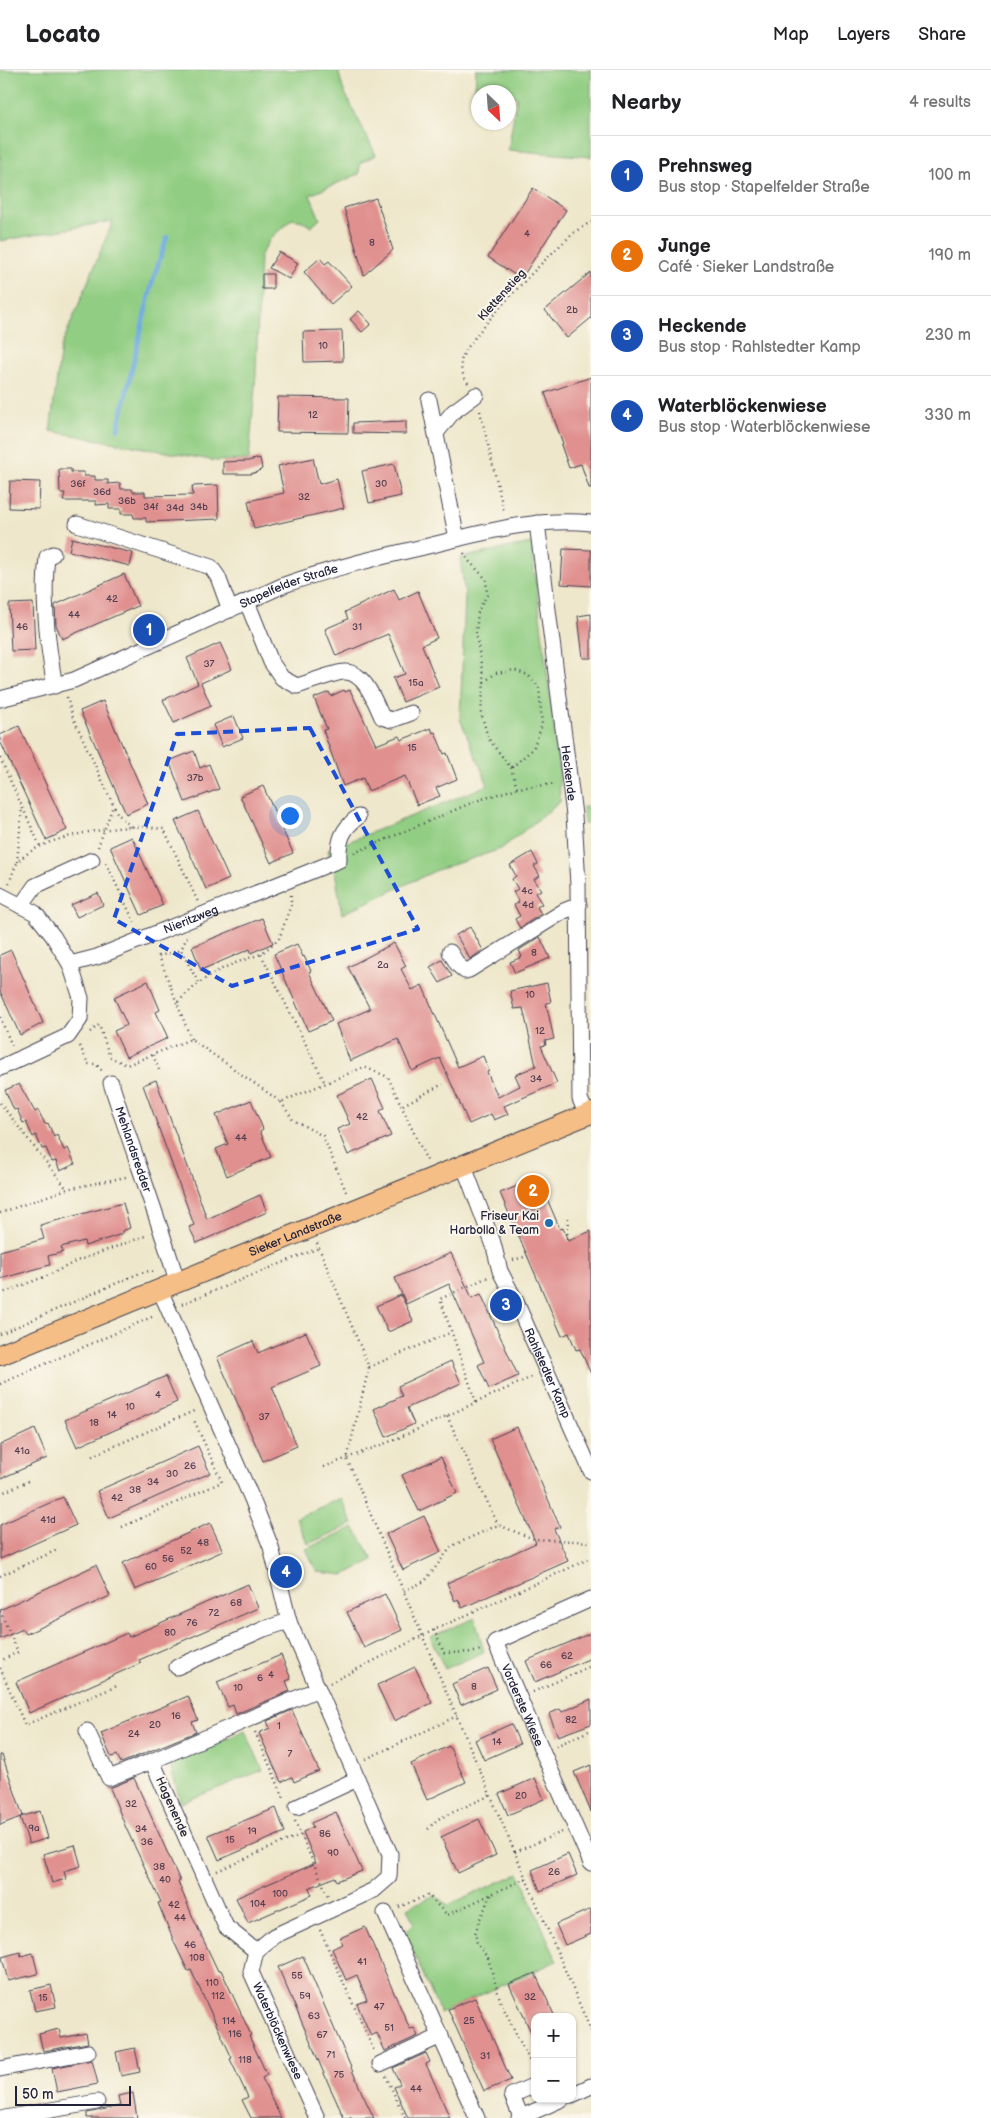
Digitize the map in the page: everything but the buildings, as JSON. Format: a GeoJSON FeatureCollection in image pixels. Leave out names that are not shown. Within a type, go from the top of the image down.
{"type":"FeatureCollection","features":[{"type":"Feature","properties":{"kind":"main road","name":"Sieker Landstraße"},"geometry":{"type":"LineString","coordinates":[[0,1355],[310,1226],[589,1114]]}},
{"type":"Feature","properties":{"kind":"street"},"geometry":{"type":"LineString","coordinates":[[436,433],[453,412],[476,395]]}},
{"type":"Feature","properties":{"kind":"street"},"geometry":{"type":"LineString","coordinates":[[429,400],[457,539]]}},
{"type":"Feature","properties":{"kind":"street","name":"Stapelfelder Straße"},"geometry":{"type":"LineString","coordinates":[[0,699],[59,685],[310,576],[508,528],[536,523],[591,523]]}},
{"type":"Feature","properties":{"kind":"street","name":"Heckende"},"geometry":{"type":"LineString","coordinates":[[536,523],[574,815],[579,906],[580,1098],[589,1114]]}},
{"type":"Feature","properties":{"kind":"street"},"geometry":{"type":"LineString","coordinates":[[77,524],[211,567],[218,577],[230,610]]}},
{"type":"Feature","properties":{"kind":"street"},"geometry":{"type":"LineString","coordinates":[[52,554],[47,556],[44,578],[45,618],[47,645],[59,685]]}},
{"type":"Feature","properties":{"kind":"street"},"geometry":{"type":"LineString","coordinates":[[248,602],[271,662],[282,678],[297,686],[346,672],[359,677],[382,716],[392,720],[411,713]]}},
{"type":"Feature","properties":{"kind":"street"},"geometry":{"type":"LineString","coordinates":[[339,860],[340,837],[348,825],[358,817]]}},
{"type":"Feature","properties":{"kind":"street"},"geometry":{"type":"LineString","coordinates":[[21,906],[35,886],[98,856]]}},
{"type":"Feature","properties":{"kind":"street","name":"Nieritzweg"},"geometry":{"type":"LineString","coordinates":[[70,964],[98,957],[339,860]]}},
{"type":"Feature","properties":{"kind":"street"},"geometry":{"type":"LineString","coordinates":[[0,1068],[73,1039],[80,1019],[81,998],[70,964],[53,936],[35,913],[2,896]]}},
{"type":"Feature","properties":{"kind":"street"},"geometry":{"type":"LineString","coordinates":[[450,952],[458,965],[465,971],[469,970],[564,911],[579,906]]}},
{"type":"Feature","properties":{"kind":"street","name":"Mehlandsredder"},"geometry":{"type":"LineString","coordinates":[[111,1083],[140,1173],[161,1230],[168,1285]]}},
{"type":"Feature","properties":{"kind":"street","name":"Rahlstedter Kamp"},"geometry":{"type":"LineString","coordinates":[[463,1164],[493,1243],[500,1271],[591,1471]]}},
{"type":"Feature","properties":{"kind":"street"},"geometry":{"type":"LineString","coordinates":[[168,1285],[210,1404],[252,1500],[270,1547],[288,1621],[390,1854],[389,1877],[374,1890],[274,1936],[256,1951]]}},
{"type":"Feature","properties":{"kind":"street"},"geometry":{"type":"LineString","coordinates":[[495,1642],[591,1599]]}},
{"type":"Feature","properties":{"kind":"street"},"geometry":{"type":"LineString","coordinates":[[177,1666],[264,1629],[288,1621]]}},
{"type":"Feature","properties":{"kind":"street","name":"Vorderste Wiese"},"geometry":{"type":"LineString","coordinates":[[495,1642],[591,1863]]}},
{"type":"Feature","properties":{"kind":"street","name":"Hagenende"},"geometry":{"type":"LineString","coordinates":[[256,1951],[226,1927],[155,1768],[318,1689]]}},
{"type":"Feature","properties":{"kind":"street"},"geometry":{"type":"LineString","coordinates":[[87,1731],[109,1778],[155,1768]]}},
{"type":"Feature","properties":{"kind":"street"},"geometry":{"type":"LineString","coordinates":[[297,1807],[354,1773]]}},
{"type":"Feature","properties":{"kind":"street"},"geometry":{"type":"LineString","coordinates":[[384,1913],[477,2118]]}},
{"type":"Feature","properties":{"kind":"street","name":"Waterblöckenwiese"},"geometry":{"type":"LineString","coordinates":[[256,1951],[251,1972],[317,2118]]}},
{"type":"Feature","properties":{"kind":"street"},"geometry":{"type":"LineString","coordinates":[[380,2064],[441,2036]]}},
{"type":"Feature","properties":{"kind":"street"},"geometry":{"type":"LineString","coordinates":[[0,2069],[84,2057],[0,2080]]}},
{"type":"Feature","properties":{"kind":"street"},"geometry":{"type":"LineString","coordinates":[[576,2093],[591,2086]]}},
{"type":"Feature","properties":{"kind":"street"},"geometry":{"type":"LineString","coordinates":[[531,2087],[512,2095],[520,2118],[553,2103]]}},
{"type":"Feature","properties":{"kind":"street"},"geometry":{"type":"LineString","coordinates":[[5,2118],[97,2102]]}},
{"type":"Feature","properties":{"kind":"path","name":"Klettenstieg"},"geometry":{"type":"LineString","coordinates":[[508,528],[476,395],[464,377],[461,361],[469,344],[524,283],[575,232],[591,222]]}},
{"type":"Feature","properties":{"kind":"path"},"geometry":{"type":"LineString","coordinates":[[457,539],[467,559],[486,579],[487,595],[478,611],[476,634],[484,682],[481,712],[488,738],[511,768],[517,788]]}},
{"type":"Feature","properties":{"kind":"path"},"geometry":{"type":"LineString","coordinates":[[484,682],[496,673],[514,670],[528,675],[539,687],[542,725],[533,749],[511,768]]}},
{"type":"Feature","properties":{"kind":"path"},"geometry":{"type":"LineString","coordinates":[[59,685],[113,805],[121,819],[131,827]]}},
{"type":"Feature","properties":{"kind":"path"},"geometry":{"type":"LineString","coordinates":[[0,758],[40,846]]}},
{"type":"Feature","properties":{"kind":"path"},"geometry":{"type":"LineString","coordinates":[[339,860],[476,802],[517,788],[569,782]]}},
{"type":"Feature","properties":{"kind":"path"},"geometry":{"type":"LineString","coordinates":[[113,805],[109,822],[98,847],[98,856],[142,938]]}},
{"type":"Feature","properties":{"kind":"path"},"geometry":{"type":"LineString","coordinates":[[2,896],[17,862],[22,806]]}},
{"type":"Feature","properties":{"kind":"path"},"geometry":{"type":"LineString","coordinates":[[17,862],[40,846],[65,838],[131,827],[164,829],[204,914]]}},
{"type":"Feature","properties":{"kind":"path"},"geometry":{"type":"LineString","coordinates":[[176,1003],[198,982],[223,967],[262,954],[279,939],[291,905],[292,879]]}},
{"type":"Feature","properties":{"kind":"path"},"geometry":{"type":"LineString","coordinates":[[187,921],[190,931],[181,950],[160,956],[191,1039],[281,1102],[293,1120],[323,1136],[353,1209]]}},
{"type":"Feature","properties":{"kind":"path"},"geometry":{"type":"LineString","coordinates":[[181,950],[198,982]]}},
{"type":"Feature","properties":{"kind":"path"},"geometry":{"type":"LineString","coordinates":[[262,954],[325,1083]]}},
{"type":"Feature","properties":{"kind":"path"},"geometry":{"type":"LineString","coordinates":[[0,1017],[18,1060]]}},
{"type":"Feature","properties":{"kind":"path"},"geometry":{"type":"LineString","coordinates":[[111,1083],[96,1064],[88,1064],[73,1039],[99,1025],[110,1057],[127,1065],[191,1039]]}},
{"type":"Feature","properties":{"kind":"path"},"geometry":{"type":"LineString","coordinates":[[153,1054],[158,1070]]}},
{"type":"Feature","properties":{"kind":"path"},"geometry":{"type":"LineString","coordinates":[[281,1102],[364,1068],[388,1076],[434,1176]]}},
{"type":"Feature","properties":{"kind":"path"},"geometry":{"type":"LineString","coordinates":[[402,1106],[443,1084]]}},
{"type":"Feature","properties":{"kind":"path"},"geometry":{"type":"LineString","coordinates":[[0,1102],[67,1189]]}},
{"type":"Feature","properties":{"kind":"path"},"geometry":{"type":"LineString","coordinates":[[0,1213],[67,1189],[140,1173]]}},
{"type":"Feature","properties":{"kind":"path"},"geometry":{"type":"LineString","coordinates":[[567,1239],[568,1218]]}},
{"type":"Feature","properties":{"kind":"path"},"geometry":{"type":"LineString","coordinates":[[310,1226],[370,1367],[347,1459],[591,2031]]}},
{"type":"Feature","properties":{"kind":"path"},"geometry":{"type":"LineString","coordinates":[[0,1294],[50,1275],[76,1261],[161,1230]]}},
{"type":"Feature","properties":{"kind":"path"},"geometry":{"type":"LineString","coordinates":[[0,1334],[140,1273],[154,1271],[168,1285]]}},
{"type":"Feature","properties":{"kind":"path"},"geometry":{"type":"LineString","coordinates":[[476,1402],[440,1299],[500,1271]]}},
{"type":"Feature","properties":{"kind":"path"},"geometry":{"type":"LineString","coordinates":[[370,1367],[452,1332]]}},
{"type":"Feature","properties":{"kind":"path"},"geometry":{"type":"LineString","coordinates":[[324,1467],[347,1459],[546,1370]]}},
{"type":"Feature","properties":{"kind":"path"},"geometry":{"type":"LineString","coordinates":[[92,1456],[210,1404]]}},
{"type":"Feature","properties":{"kind":"path"},"geometry":{"type":"LineString","coordinates":[[447,1415],[498,1525],[534,1539],[591,1542]]}},
{"type":"Feature","properties":{"kind":"path"},"geometry":{"type":"LineString","coordinates":[[122,1527],[222,1482],[193,1418]]}},
{"type":"Feature","properties":{"kind":"path"},"geometry":{"type":"LineString","coordinates":[[0,1494],[28,1481]]}},
{"type":"Feature","properties":{"kind":"path"},"geometry":{"type":"LineString","coordinates":[[403,1591],[425,1581],[452,1546],[498,1525]]}},
{"type":"Feature","properties":{"kind":"path"},"geometry":{"type":"LineString","coordinates":[[0,1576],[57,1550]]}},
{"type":"Feature","properties":{"kind":"path"},"geometry":{"type":"LineString","coordinates":[[318,1689],[434,1630],[591,1558]]}},
{"type":"Feature","properties":{"kind":"path"},"geometry":{"type":"LineString","coordinates":[[0,1611],[18,1652],[0,1661]]}},
{"type":"Feature","properties":{"kind":"path"},"geometry":{"type":"LineString","coordinates":[[434,1630],[444,1654],[476,1652],[495,1642]]}},
{"type":"Feature","properties":{"kind":"path"},"geometry":{"type":"LineString","coordinates":[[520,1698],[591,1666]]}},
{"type":"Feature","properties":{"kind":"path"},"geometry":{"type":"LineString","coordinates":[[0,1668],[25,1725],[117,1686]]}},
{"type":"Feature","properties":{"kind":"path"},"geometry":{"type":"LineString","coordinates":[[354,1773],[457,1716]]}},
{"type":"Feature","properties":{"kind":"path"},"geometry":{"type":"LineString","coordinates":[[543,1752],[591,1730]]}},
{"type":"Feature","properties":{"kind":"path"},"geometry":{"type":"LineString","coordinates":[[428,1829],[438,1819],[490,1795]]}},
{"type":"Feature","properties":{"kind":"path"},"geometry":{"type":"LineString","coordinates":[[515,1852],[575,1826]]}},
{"type":"Feature","properties":{"kind":"path"},"geometry":{"type":"LineString","coordinates":[[204,1877],[300,1835]]}},
{"type":"Feature","properties":{"kind":"path"},"geometry":{"type":"LineString","coordinates":[[384,1913],[428,1895],[446,1915],[526,1878]]}},
{"type":"Feature","properties":{"kind":"path"},"geometry":{"type":"LineString","coordinates":[[491,1894],[475,1934],[477,1944],[488,1958],[501,2003],[531,2064]]}},
{"type":"Feature","properties":{"kind":"path"},"geometry":{"type":"LineString","coordinates":[[315,1918],[405,2118]]}},
{"type":"Feature","properties":{"kind":"highlighted area"},"geometry":{"type":"Polygon","coordinates":[[[310,728],[418,929],[232,986],[114,919],[177,734],[310,728]]]}},
{"type":"Feature","properties":{"kind":"green space"},"geometry":{"type":"Polygon","coordinates":[[[0,70],[338,70],[343,89],[376,155],[360,163],[359,174],[310,195],[320,219],[311,227],[302,221],[292,219],[271,238],[260,256],[256,374],[249,460],[216,461],[50,431],[61,347],[113,221],[0,241],[0,70]]]}},
{"type":"Feature","properties":{"kind":"green space"},"geometry":{"type":"Polygon","coordinates":[[[476,70],[591,70],[591,157],[508,150],[511,130],[516,130],[516,85],[475,85],[476,70]]]}},
{"type":"Feature","properties":{"kind":"green space"},"geometry":{"type":"Polygon","coordinates":[[[531,543],[559,768],[560,802],[501,849],[437,870],[342,914],[336,877],[328,850],[488,785],[460,719],[465,596],[460,558],[531,543]]]}},
{"type":"Feature","properties":{"kind":"green space"},"geometry":{"type":"Polygon","coordinates":[[[583,807],[591,807],[591,824],[584,824],[583,807]]]}},
{"type":"Feature","properties":{"kind":"green space"},"geometry":{"type":"Polygon","coordinates":[[[341,1498],[353,1524],[308,1544],[296,1518],[341,1498]]]}},
{"type":"Feature","properties":{"kind":"green space"},"geometry":{"type":"Polygon","coordinates":[[[354,1527],[373,1560],[344,1575],[317,1572],[306,1549],[354,1527]]]}},
{"type":"Feature","properties":{"kind":"green space"},"geometry":{"type":"Polygon","coordinates":[[[475,1618],[484,1652],[445,1669],[430,1637],[475,1618]]]}},
{"type":"Feature","properties":{"kind":"green space"},"geometry":{"type":"Polygon","coordinates":[[[245,1731],[263,1770],[181,1803],[170,1765],[245,1731]]]}},
{"type":"Feature","properties":{"kind":"green space"},"geometry":{"type":"Polygon","coordinates":[[[519,1873],[557,1961],[440,2013],[405,1933],[414,1923],[407,1908],[435,1895],[448,1905],[519,1873]]]}},
{"type":"Feature","properties":{"kind":"waterway"},"geometry":{"type":"LineString","coordinates":[[118,429],[152,283],[167,237]]}},
{"type":"Feature","properties":{"kind":"place","name":"Prehnsweg"},"geometry":{"type":"Point","coordinates":[149,630]}},
{"type":"Feature","properties":{"kind":"place","name":"Junge"},"geometry":{"type":"Point","coordinates":[533,1191]}},
{"type":"Feature","properties":{"kind":"place","name":"Friseur Kai Harbolla & Team"},"geometry":{"type":"Point","coordinates":[549,1223]}},
{"type":"Feature","properties":{"kind":"place","name":"Heckende"},"geometry":{"type":"Point","coordinates":[506,1305]}},
{"type":"Feature","properties":{"kind":"place","name":"Waterblöckenwiese"},"geometry":{"type":"Point","coordinates":[286,1572]}}]}
